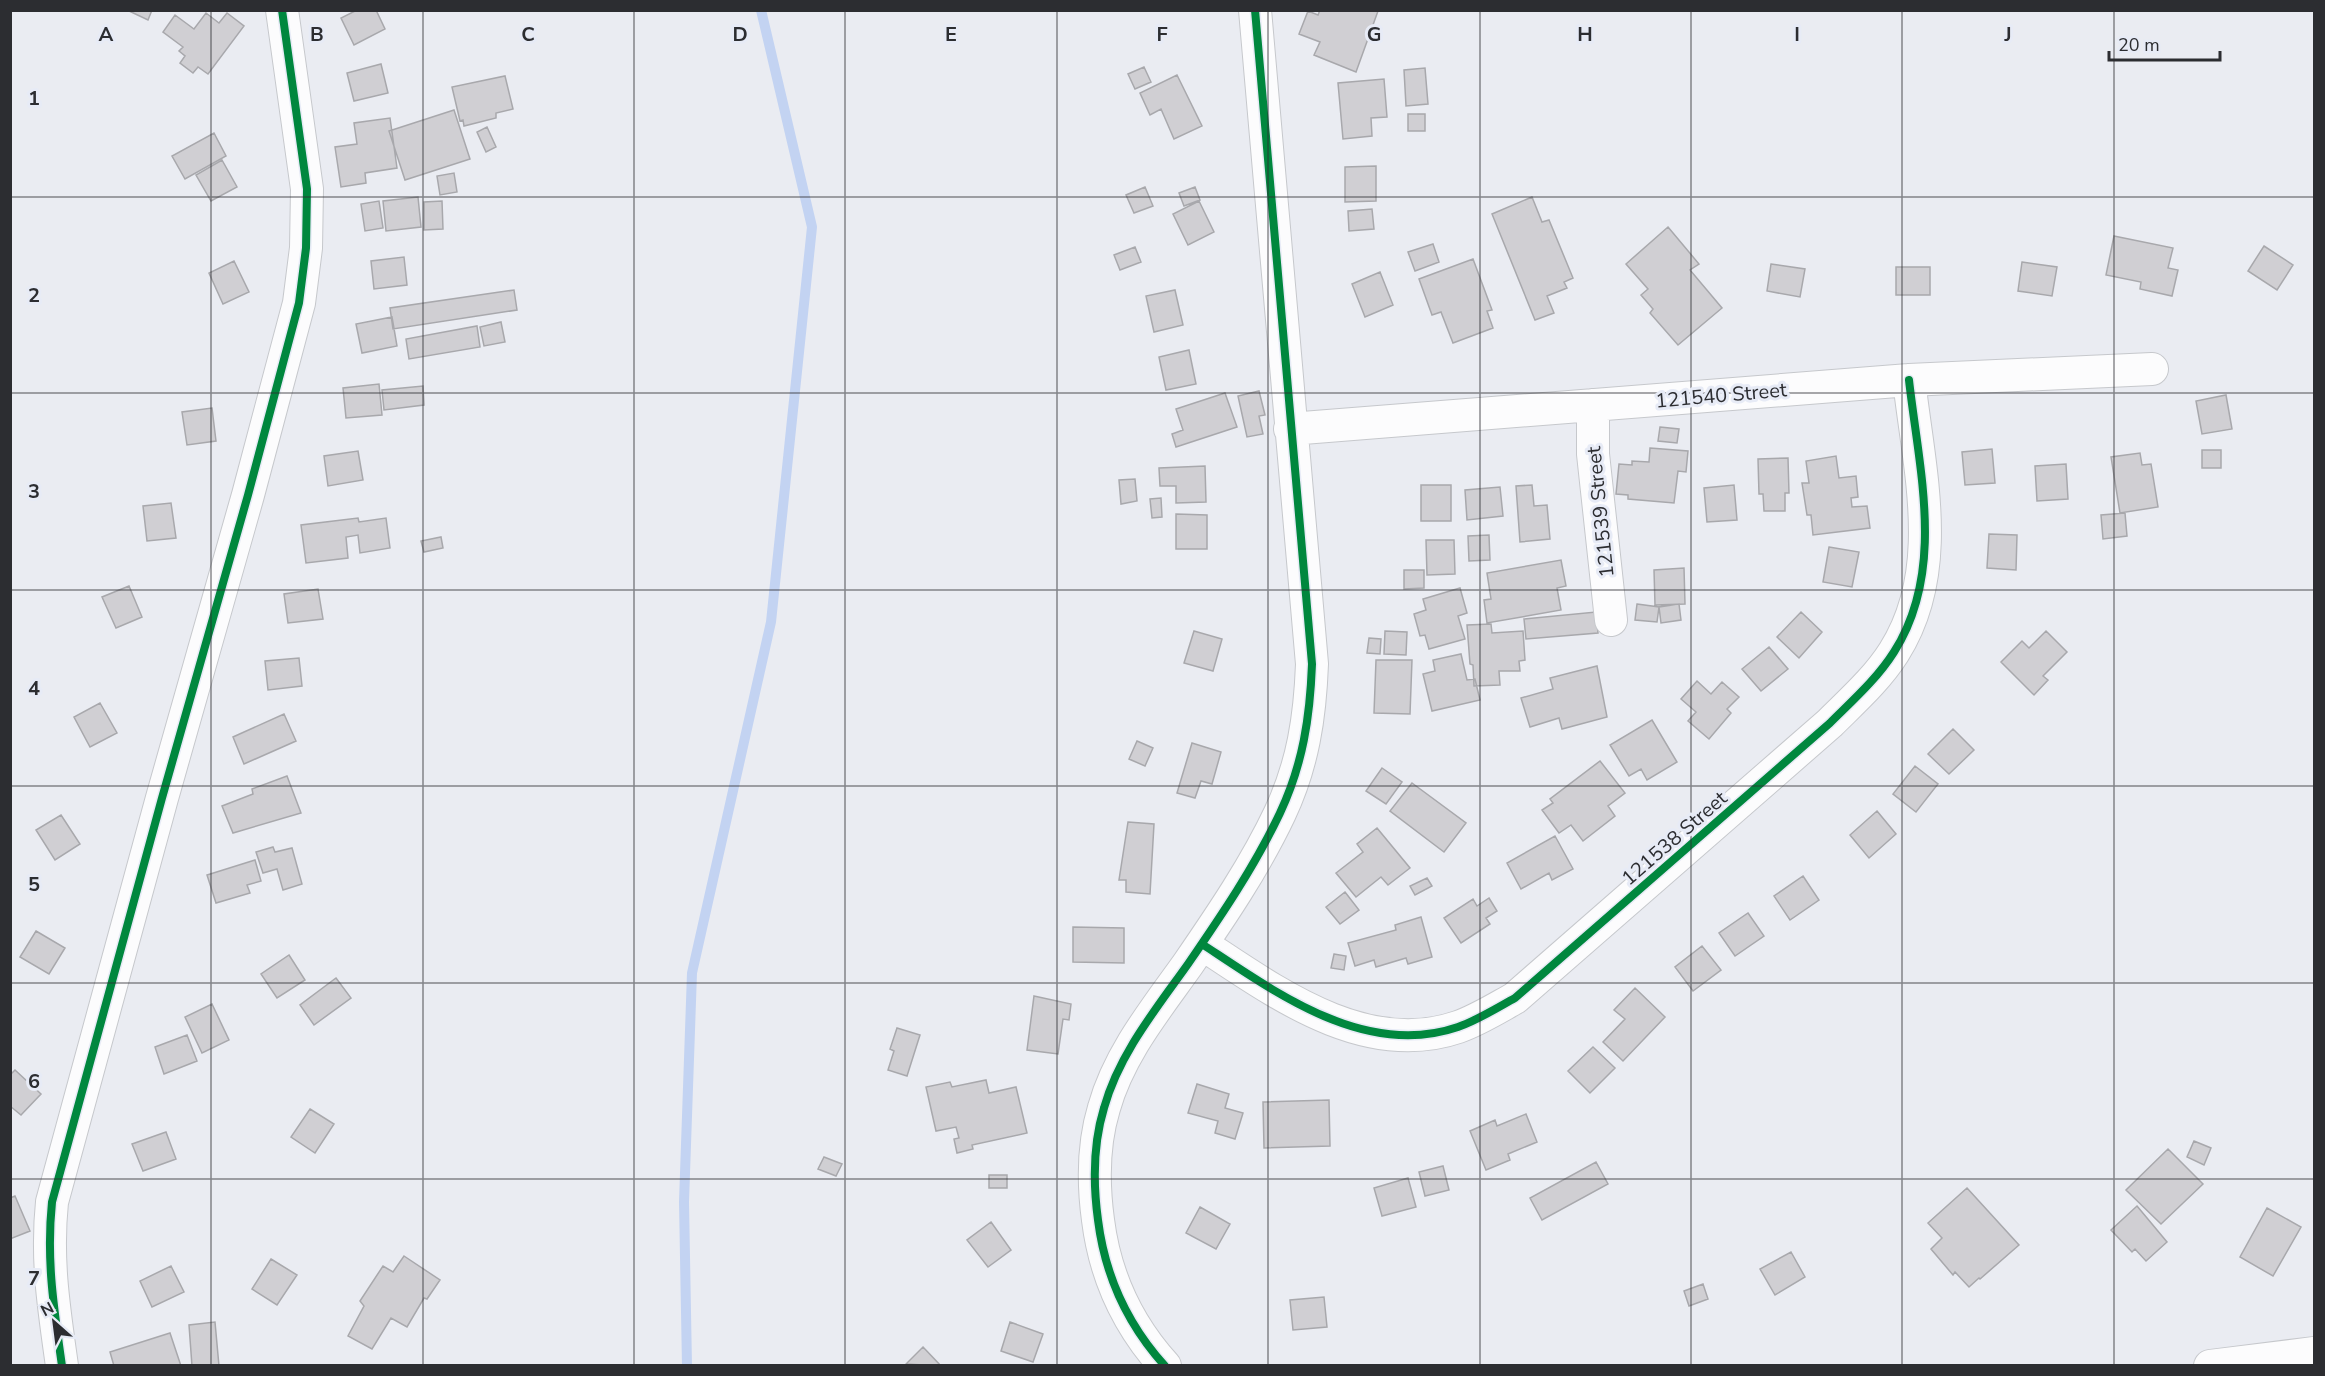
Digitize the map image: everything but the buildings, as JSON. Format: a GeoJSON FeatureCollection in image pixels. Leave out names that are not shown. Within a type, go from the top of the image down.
{"type":"FeatureCollection","features":[{"type":"Feature","properties":{"kind":"street"},"geometry":{"type":"LineString","coordinates":[[62,1365],[49,1273],[48,1238],[52,1202],[162,798],[248,495],[298,303],[306,248],[307,189],[282,10]]}},
{"type":"Feature","properties":{"kind":"street"},"geometry":{"type":"LineString","coordinates":[[1165,1365],[1140,1336],[1122,1305],[1106,1267],[1096,1200],[1097,1137],[1115,1076],[1130,1048],[1202,944],[1250,868],[1280,813],[1305,743],[1312,664],[1255,10]]}},
{"type":"Feature","properties":{"kind":"street","name":"121540 Street"},"geometry":{"type":"LineString","coordinates":[[1290,429],[1909,380],[2152,369]]}},
{"type":"Feature","properties":{"kind":"street","name":"121538 Street"},"geometry":{"type":"LineString","coordinates":[[1202,944],[1261,982],[1331,1020],[1369,1031],[1425,1034],[1458,1027],[1515,998],[1830,723],[1870,684],[1894,653],[1913,618],[1926,550],[1909,380]]}},
{"type":"Feature","properties":{"kind":"street","name":"121539 Street"},"geometry":{"type":"LineString","coordinates":[[1593,405],[1593,454],[1611,620]]}},
{"type":"Feature","properties":{"kind":"street"},"geometry":{"type":"LineString","coordinates":[[2210,1365],[2314,1353]]}},
{"type":"Feature","properties":{"kind":"waterway"},"geometry":{"type":"LineString","coordinates":[[687,1366],[684,1202],[692,973],[771,622],[812,227],[761,10]]}},
{"type":"Feature","properties":{"kind":"cycle path"},"geometry":{"type":"LineString","coordinates":[[62,1366],[50,1264],[52,1202],[299,303],[306,248],[307,189],[282,10]]}},
{"type":"Feature","properties":{"kind":"cycle path"},"geometry":{"type":"LineString","coordinates":[[1165,1366],[1151,1350],[1129,1316],[1106,1261],[1095,1192],[1095,1164],[1100,1122],[1111,1088],[1129,1051],[1151,1015],[1213,928],[1260,852],[1280,813],[1300,758],[1311,684],[1312,664],[1255,10]]}},
{"type":"Feature","properties":{"kind":"cycle path"},"geometry":{"type":"LineString","coordinates":[[1202,944],[1260,982],[1322,1016],[1355,1027],[1389,1034],[1423,1035],[1458,1027],[1515,998],[1830,723],[1872,681],[1894,652],[1910,620],[1920,588],[1924,554],[1925,519],[1922,484],[1909,380]]}}]}
